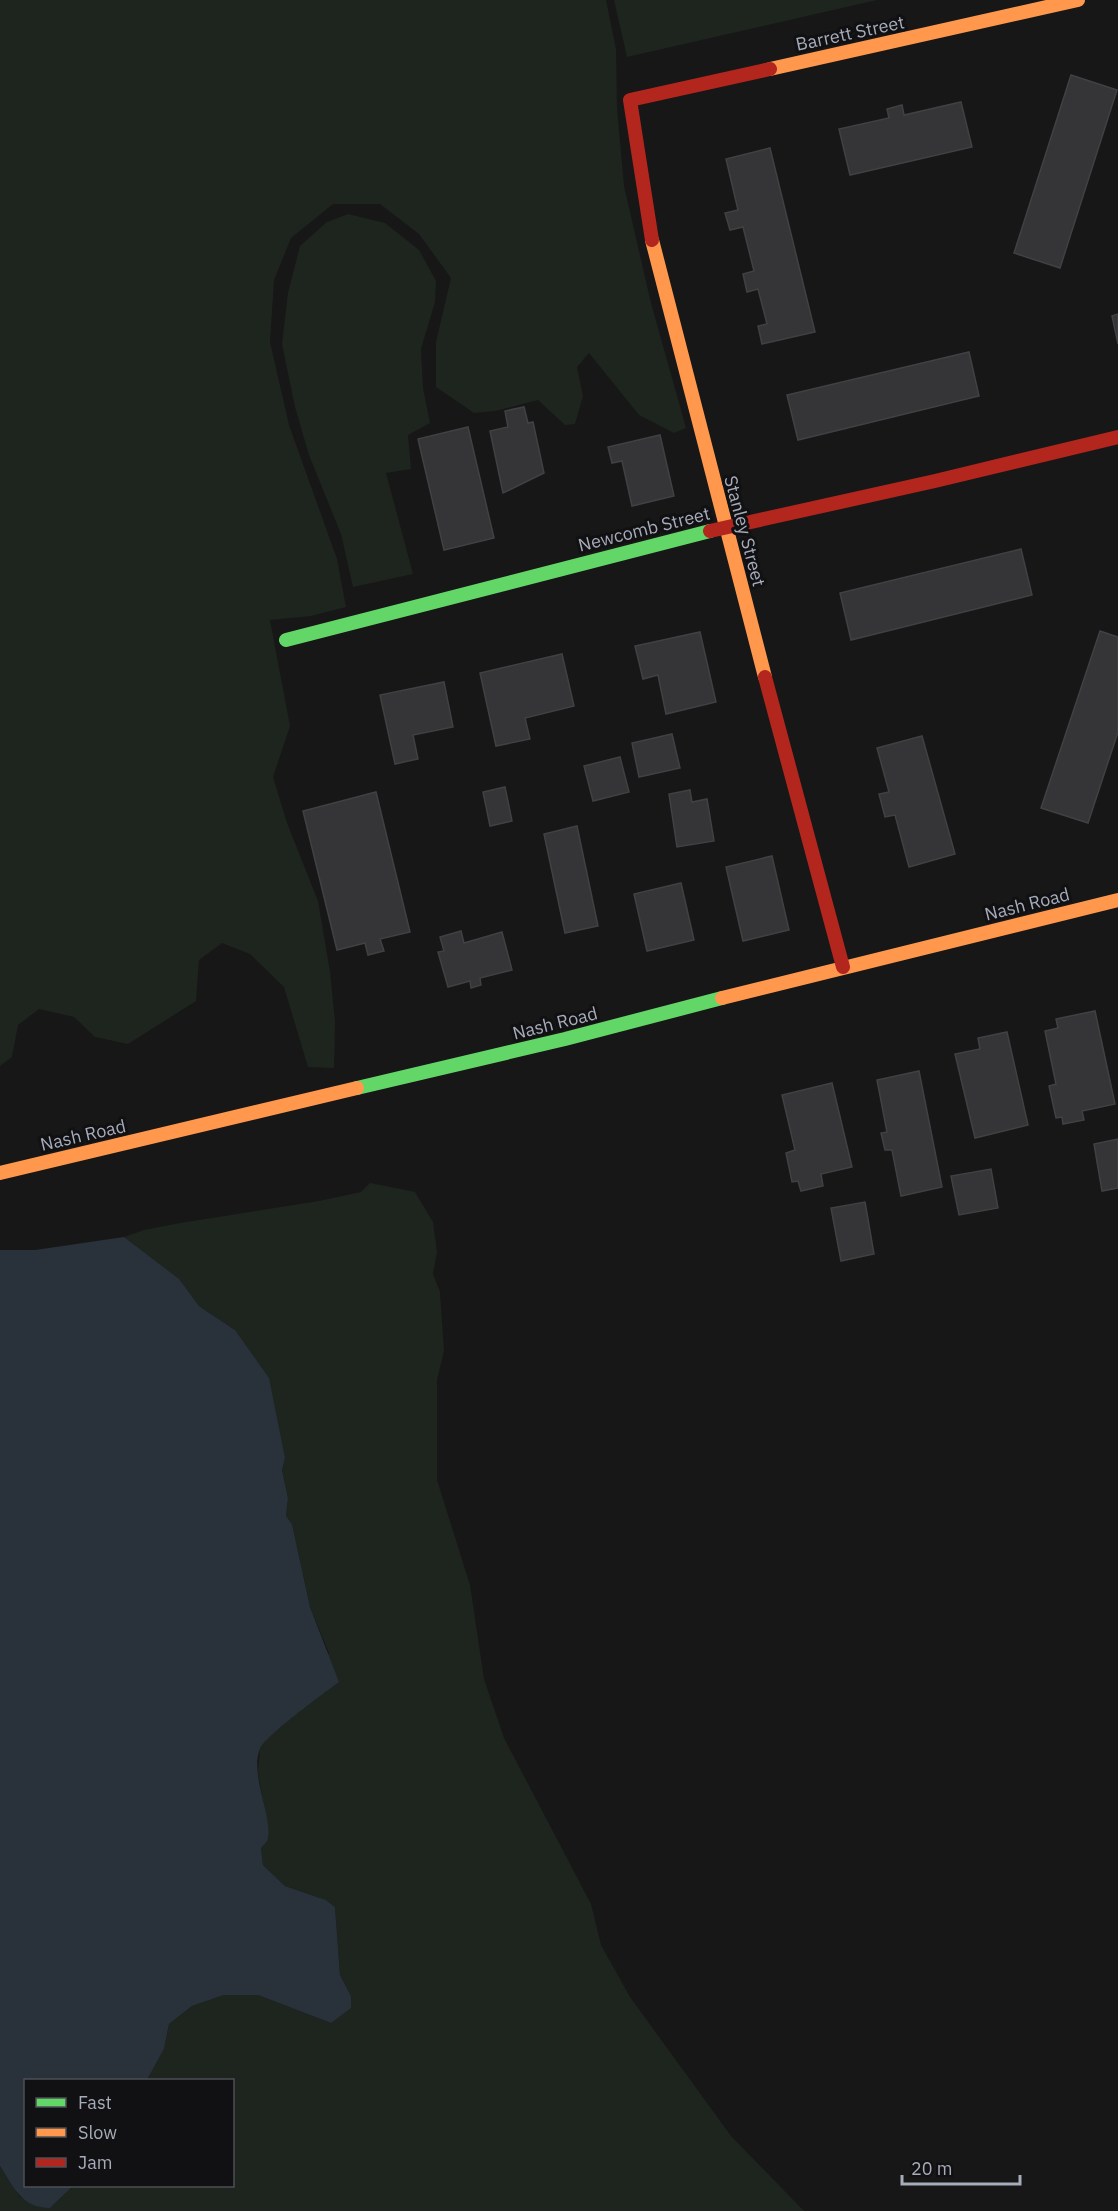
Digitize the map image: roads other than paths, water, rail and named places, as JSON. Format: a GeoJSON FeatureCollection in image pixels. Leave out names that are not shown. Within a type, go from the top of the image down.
{"type":"FeatureCollection","features":[{"type":"Feature","properties":{"kind":"street","name":"Barrett Street"},"geometry":{"type":"LineString","coordinates":[[630,100],[1078,0]]}},
{"type":"Feature","properties":{"kind":"street","name":"Stanley Street"},"geometry":{"type":"LineString","coordinates":[[630,100],[650,230],[725,527],[843,967]]}},
{"type":"Feature","properties":{"kind":"street","name":"Newcomb Street"},"geometry":{"type":"LineString","coordinates":[[286,640],[725,527],[935,481],[1118,437]]}},
{"type":"Feature","properties":{"kind":"street","name":"Nash Road"},"geometry":{"type":"LineString","coordinates":[[0,1173],[565,1039],[843,967],[1118,900]]}}]}
